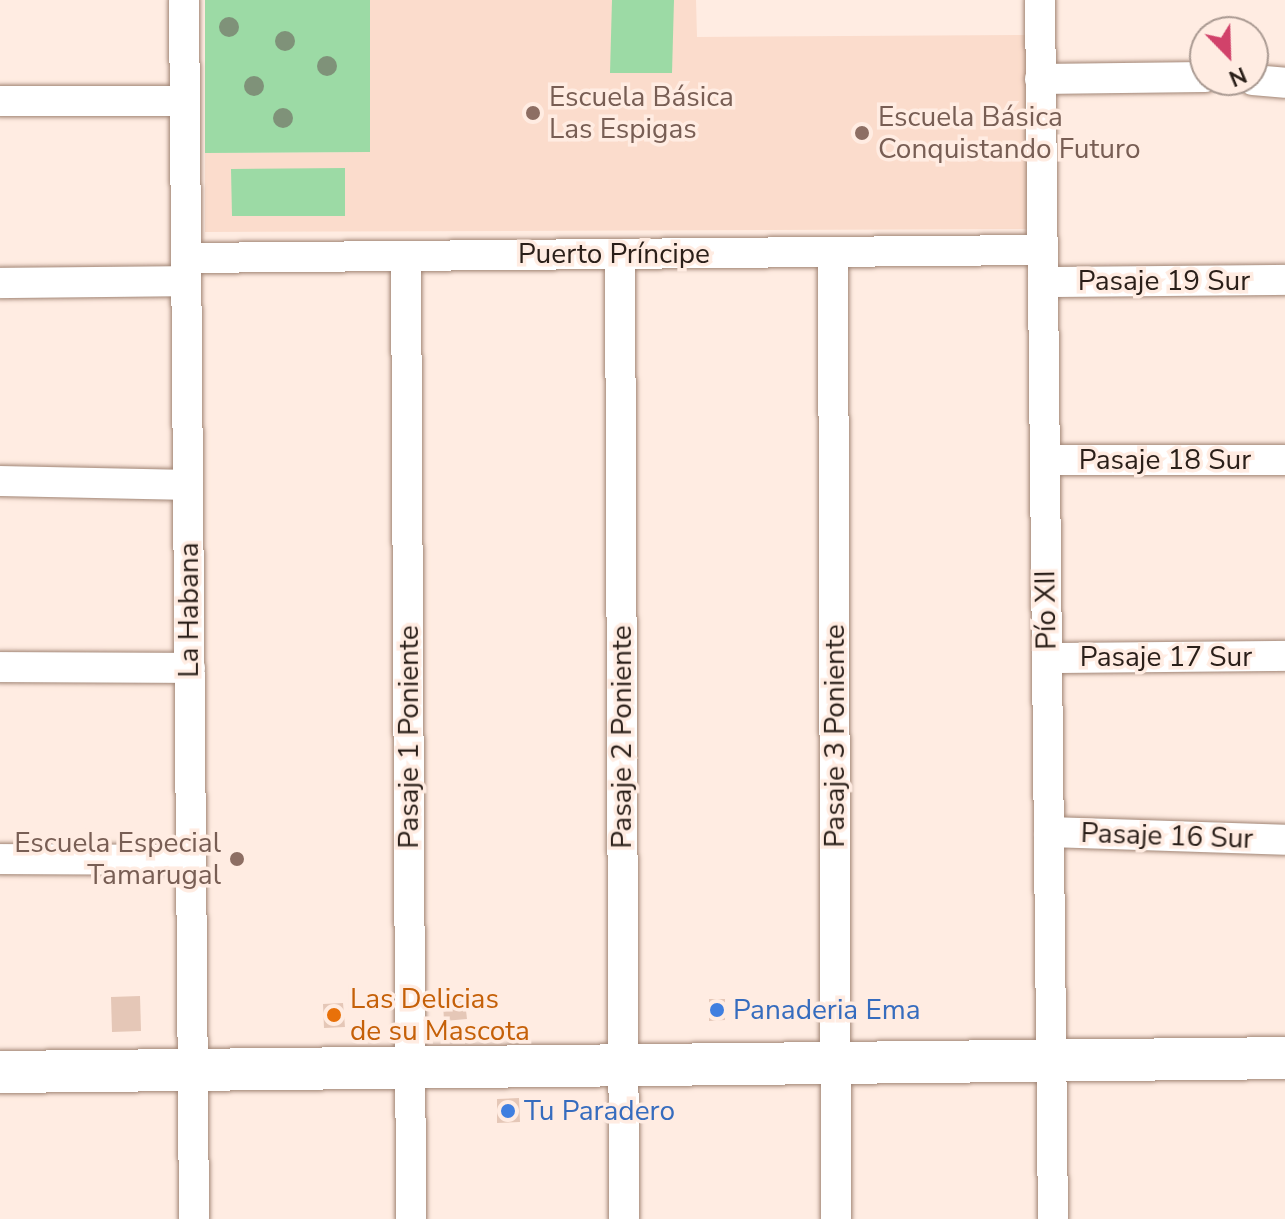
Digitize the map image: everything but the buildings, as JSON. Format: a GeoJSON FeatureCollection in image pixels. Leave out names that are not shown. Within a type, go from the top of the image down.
{"type":"FeatureCollection","features":[{"type":"Feature","properties":{"kind":"main road"},"geometry":{"type":"LineString","coordinates":[[0,1072],[1285,1058]]}},
{"type":"Feature","properties":{"kind":"street","name":"La Habana"},"geometry":{"type":"LineString","coordinates":[[184,0],[194,1219]]}},
{"type":"Feature","properties":{"kind":"street","name":"Pío XII"},"geometry":{"type":"LineString","coordinates":[[1040,0],[1053,1219]]}},
{"type":"Feature","properties":{"kind":"street"},"geometry":{"type":"LineString","coordinates":[[1040,79],[1189,77]]}},
{"type":"Feature","properties":{"kind":"street"},"geometry":{"type":"LineString","coordinates":[[0,101],[185,101]]}},
{"type":"Feature","properties":{"kind":"street","name":"Puerto Príncipe"},"geometry":{"type":"LineString","coordinates":[[186,270],[406,256],[1042,250]]}},
{"type":"Feature","properties":{"kind":"street","name":"Pasaje 3 Poniente"},"geometry":{"type":"LineString","coordinates":[[833,252],[836,1219]]}},
{"type":"Feature","properties":{"kind":"street","name":"Pasaje 2 Poniente"},"geometry":{"type":"LineString","coordinates":[[620,254],[624,1219]]}},
{"type":"Feature","properties":{"kind":"street","name":"Pasaje 1 Poniente"},"geometry":{"type":"LineString","coordinates":[[406,256],[411,1219]]}},
{"type":"Feature","properties":{"kind":"street"},"geometry":{"type":"LineString","coordinates":[[0,283],[186,270]]}},
{"type":"Feature","properties":{"kind":"street","name":"Pasaje 19 Sur"},"geometry":{"type":"LineString","coordinates":[[1043,282],[1285,280]]}},
{"type":"Feature","properties":{"kind":"street","name":"Pasaje 18 Sur"},"geometry":{"type":"LineString","coordinates":[[1045,460],[1285,460]]}},
{"type":"Feature","properties":{"kind":"street"},"geometry":{"type":"LineString","coordinates":[[0,481],[188,485]]}},
{"type":"Feature","properties":{"kind":"street","name":"Pasaje 17 Sur"},"geometry":{"type":"LineString","coordinates":[[1047,658],[1285,656]]}},
{"type":"Feature","properties":{"kind":"street"},"geometry":{"type":"LineString","coordinates":[[0,667],[190,668]]}},
{"type":"Feature","properties":{"kind":"street","name":"Pasaje 16 Sur"},"geometry":{"type":"LineString","coordinates":[[1049,832],[1285,840]]}},
{"type":"Feature","properties":{"kind":"street"},"geometry":{"type":"LineString","coordinates":[[0,859],[191,860]]}},
{"type":"Feature","properties":{"kind":"shaded area"},"geometry":{"type":"Polygon","coordinates":[[[370,0],[696,0],[697,37],[1027,35],[1028,229],[205,232],[205,153],[370,152],[370,0]]]}},
{"type":"Feature","properties":{"kind":"green space"},"geometry":{"type":"Polygon","coordinates":[[[205,0],[370,0],[370,152],[205,153],[205,0]]]}},
{"type":"Feature","properties":{"kind":"green space"},"geometry":{"type":"Polygon","coordinates":[[[612,0],[674,0],[672,73],[610,73],[612,0]]]}},
{"type":"Feature","properties":{"kind":"green space"},"geometry":{"type":"Polygon","coordinates":[[[345,168],[345,216],[232,216],[231,169],[345,168]]]}},
{"type":"Feature","properties":{"kind":"place","name":"Escuela Básica Las Espigas"},"geometry":{"type":"Point","coordinates":[533,113]}},
{"type":"Feature","properties":{"kind":"place","name":"Escuela Básica Conquistando Futuro"},"geometry":{"type":"Point","coordinates":[862,133]}},
{"type":"Feature","properties":{"kind":"place","name":"Escuela Especial Tamarugal"},"geometry":{"type":"Point","coordinates":[237,859]}},
{"type":"Feature","properties":{"kind":"place","name":"Panaderia Ema"},"geometry":{"type":"Point","coordinates":[717,1010]}},
{"type":"Feature","properties":{"kind":"place","name":"Las Delicias de su Mascota"},"geometry":{"type":"Point","coordinates":[334,1015]}},
{"type":"Feature","properties":{"kind":"place","name":"Tu Paradero"},"geometry":{"type":"Point","coordinates":[508,1111]}}]}
